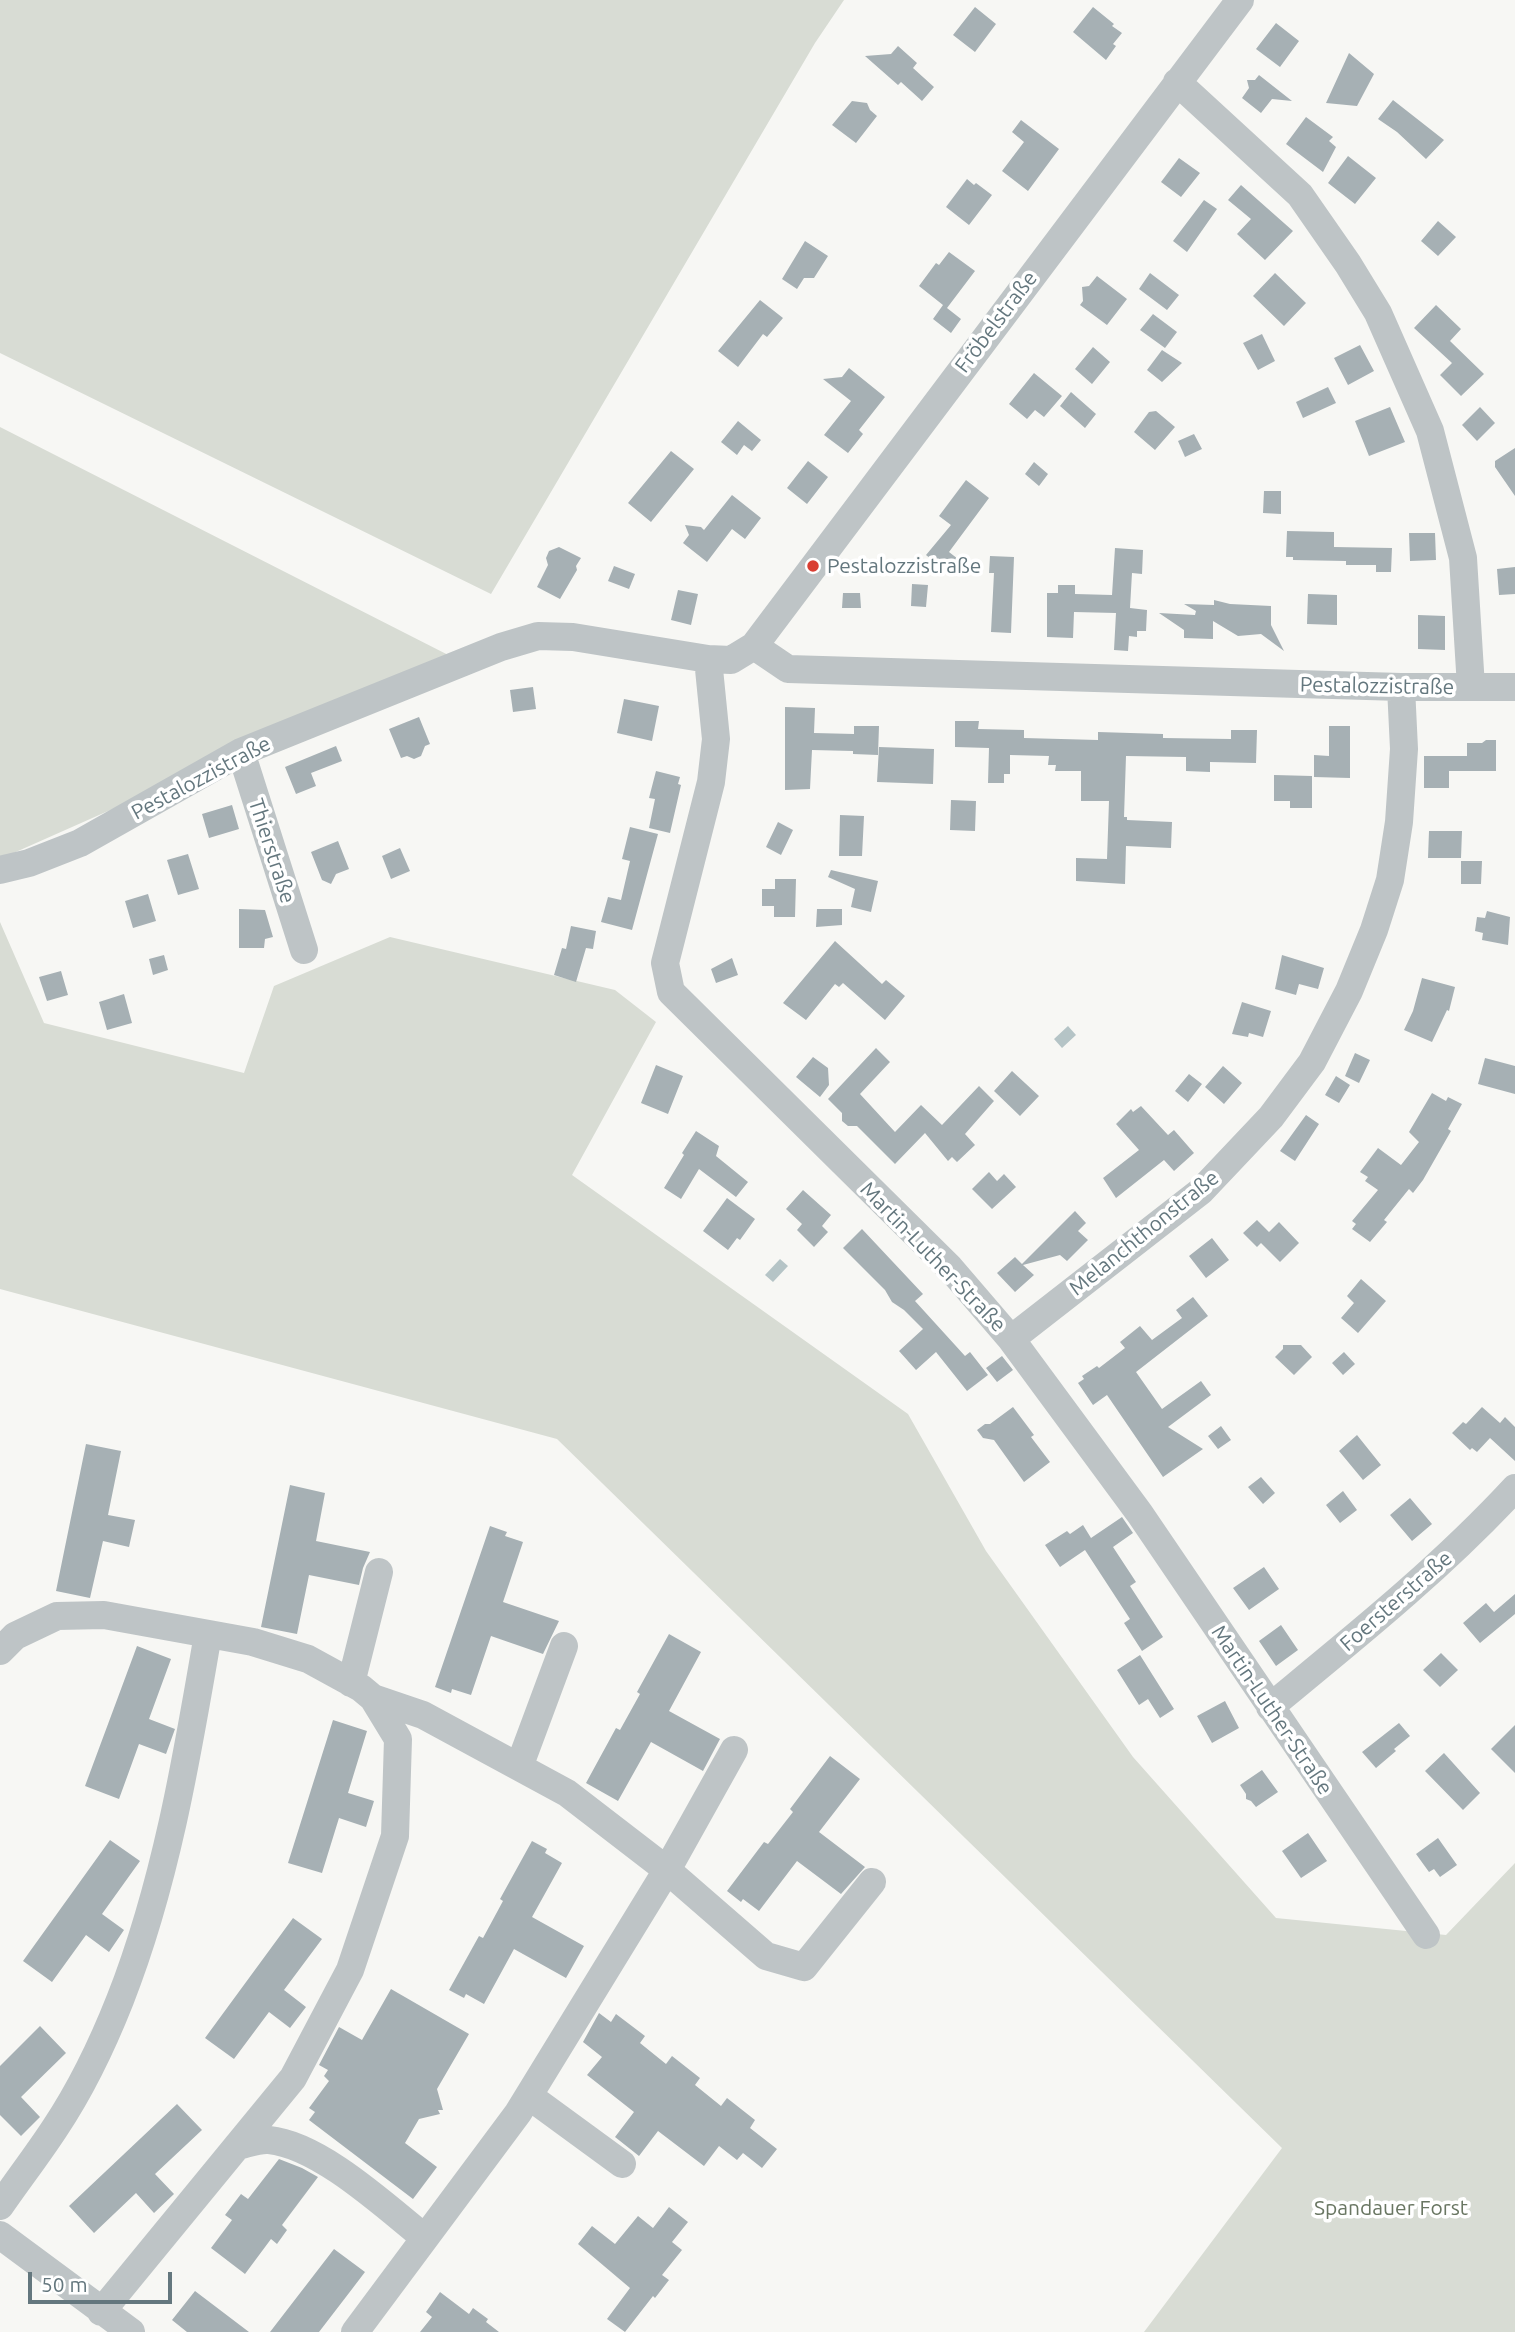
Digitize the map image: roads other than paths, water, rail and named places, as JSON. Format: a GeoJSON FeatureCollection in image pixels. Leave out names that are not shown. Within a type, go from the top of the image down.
{"type":"FeatureCollection","features":[{"type":"Feature","properties":{"kind":"street","name":"Fröbelstraße"},"geometry":{"type":"LineString","coordinates":[[754,646],[1240,0]]}},
{"type":"Feature","properties":{"kind":"street"},"geometry":{"type":"LineString","coordinates":[[1177,82],[1300,195],[1378,313],[1430,431],[1460,548],[1471,687]]}},
{"type":"Feature","properties":{"kind":"street","name":"Pestalozzistraße"},"geometry":{"type":"LineString","coordinates":[[0,870],[29,863],[80,843],[241,752],[500,647],[538,636],[573,636],[708,659],[731,660],[754,646],[788,669],[1401,687],[1515,687]]}},
{"type":"Feature","properties":{"kind":"street","name":"Martin-Luther-Straße"},"geometry":{"type":"LineString","coordinates":[[708,659],[716,739],[711,782],[665,963],[671,992],[950,1268],[1011,1339],[1140,1514],[1426,1935]]}},
{"type":"Feature","properties":{"kind":"street","name":"Melanchthonstraße"},"geometry":{"type":"LineString","coordinates":[[1011,1339],[1202,1191],[1270,1116],[1312,1062],[1349,991],[1374,930],[1390,880],[1399,822],[1404,749],[1401,687]]}},
{"type":"Feature","properties":{"kind":"street","name":"Thierstraße"},"geometry":{"type":"LineString","coordinates":[[241,752],[304,950]]}},
{"type":"Feature","properties":{"kind":"street","name":"Foersterstraße"},"geometry":{"type":"LineString","coordinates":[[1270,1707],[1398,1602],[1478,1528],[1515,1488]]}},
{"type":"Feature","properties":{"kind":"street"},"geometry":{"type":"LineString","coordinates":[[102,2312],[293,2078],[350,1970],[395,1836],[398,1739],[362,1691],[379,1572]]}},
{"type":"Feature","properties":{"kind":"street"},"geometry":{"type":"LineString","coordinates":[[0,1651],[15,1636],[58,1616],[104,1615],[253,1642],[308,1659],[362,1691],[423,1715],[567,1793],[667,1870],[766,1956],[804,1967],[872,1882]]}},
{"type":"Feature","properties":{"kind":"street"},"geometry":{"type":"LineString","coordinates":[[0,2206],[55,2128],[120,2001],[153,1904],[189,1746],[208,1634]]}},
{"type":"Feature","properties":{"kind":"street"},"geometry":{"type":"LineString","coordinates":[[519,1767],[564,1646]]}},
{"type":"Feature","properties":{"kind":"street"},"geometry":{"type":"LineString","coordinates":[[355,2332],[528,2096],[667,1870],[734,1749]]}},
{"type":"Feature","properties":{"kind":"street"},"geometry":{"type":"LineString","coordinates":[[528,2096],[622,2164]]}},
{"type":"Feature","properties":{"kind":"street"},"geometry":{"type":"LineString","coordinates":[[237,2146],[267,2139],[297,2146],[328,2163],[425,2238]]}},
{"type":"Feature","properties":{"kind":"street"},"geometry":{"type":"LineString","coordinates":[[0,2235],[131,2332]]}},
{"type":"Feature","properties":{"kind":"place","name":"Pestalozzistraße"},"geometry":{"type":"Point","coordinates":[813,566]}},
{"type":"Feature","properties":{"kind":"park label","name":"Spandauer Forst"},"geometry":{"type":"Point","coordinates":[1391,2208]}}]}
